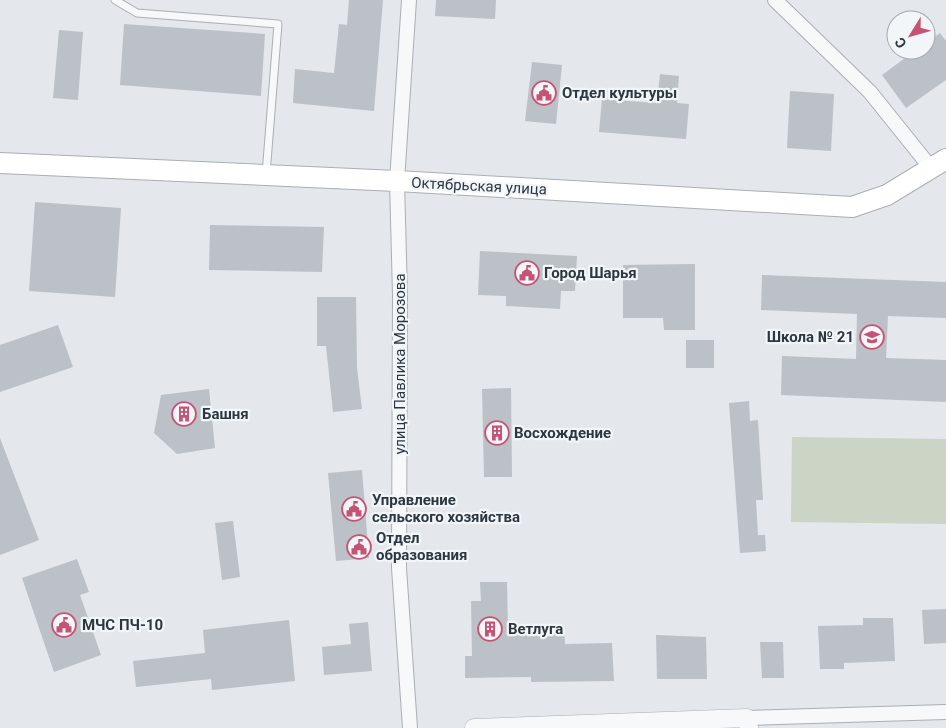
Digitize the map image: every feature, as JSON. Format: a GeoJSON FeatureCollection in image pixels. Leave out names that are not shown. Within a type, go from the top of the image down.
{"type":"FeatureCollection","features":[{"type":"Feature","properties":{"kind":"main road","name":"Октябрьская улица"},"geometry":{"type":"LineString","coordinates":[[0,163],[266,175],[852,207],[887,194],[939,164]]}},
{"type":"Feature","properties":{"kind":"street","name":"улица Павлика Морозова"},"geometry":{"type":"LineString","coordinates":[[409,0],[397,182],[400,295],[399,568],[410,728]]}},
{"type":"Feature","properties":{"kind":"street"},"geometry":{"type":"LineString","coordinates":[[775,0],[870,92],[939,164]]}},
{"type":"Feature","properties":{"kind":"street"},"geometry":{"type":"LineString","coordinates":[[474,728],[748,723],[946,712]]}},
{"type":"Feature","properties":{"kind":"lane"},"geometry":{"type":"LineString","coordinates":[[115,0],[138,13],[278,24],[266,175]]}},
{"type":"Feature","properties":{"kind":"green space"},"geometry":{"type":"Polygon","coordinates":[[[792,437],[946,439],[946,524],[791,522],[792,437]]]}},
{"type":"Feature","properties":{"kind":"building"},"geometry":{"type":"Polygon","coordinates":[[[349,0],[383,0],[374,111],[293,103],[295,69],[334,73],[339,24],[347,25],[349,0]]]}},
{"type":"Feature","properties":{"kind":"building"},"geometry":{"type":"Polygon","coordinates":[[[436,0],[496,0],[495,19],[435,16],[436,0]]]}},
{"type":"Feature","properties":{"kind":"building"},"geometry":{"type":"Polygon","coordinates":[[[124,24],[265,34],[261,96],[120,85],[124,24]]]}},
{"type":"Feature","properties":{"kind":"building"},"geometry":{"type":"Polygon","coordinates":[[[59,30],[83,32],[78,100],[53,98],[59,30]]]}},
{"type":"Feature","properties":{"kind":"building"},"geometry":{"type":"Polygon","coordinates":[[[940,33],[946,41],[946,80],[906,108],[882,75],[902,60],[936,60],[936,36],[940,33]]]}},
{"type":"Feature","properties":{"kind":"building","name":"Отдел культуры"},"geometry":{"type":"Polygon","coordinates":[[[532,62],[562,65],[556,124],[525,121],[532,62]]]}},
{"type":"Feature","properties":{"kind":"building"},"geometry":{"type":"Polygon","coordinates":[[[660,74],[679,76],[677,103],[689,104],[686,139],[599,132],[602,99],[657,103],[660,74]]]}},
{"type":"Feature","properties":{"kind":"building"},"geometry":{"type":"Polygon","coordinates":[[[790,91],[834,94],[831,151],[787,148],[790,91]]]}},
{"type":"Feature","properties":{"kind":"building"},"geometry":{"type":"Polygon","coordinates":[[[35,202],[121,208],[115,297],[29,291],[35,202]]]}},
{"type":"Feature","properties":{"kind":"building"},"geometry":{"type":"Polygon","coordinates":[[[210,225],[324,227],[322,272],[209,270],[210,225]]]}},
{"type":"Feature","properties":{"kind":"building","name":"Город Шарья"},"geometry":{"type":"Polygon","coordinates":[[[480,251],[577,256],[575,291],[561,291],[560,309],[506,306],[506,296],[478,295],[480,251]]]}},
{"type":"Feature","properties":{"kind":"building"},"geometry":{"type":"Polygon","coordinates":[[[695,264],[695,330],[664,330],[663,318],[623,318],[623,265],[695,264]]]}},
{"type":"Feature","properties":{"kind":"building","name":"Школа № 21"},"geometry":{"type":"Polygon","coordinates":[[[762,275],[946,282],[946,318],[888,316],[886,358],[946,360],[946,402],[781,395],[782,356],[856,359],[857,314],[761,310],[762,275]]]}},
{"type":"Feature","properties":{"kind":"building"},"geometry":{"type":"Polygon","coordinates":[[[317,297],[356,297],[357,368],[362,409],[333,412],[326,346],[317,346],[317,297]]]}},
{"type":"Feature","properties":{"kind":"building"},"geometry":{"type":"Polygon","coordinates":[[[58,325],[73,367],[0,392],[0,345],[58,325]]]}},
{"type":"Feature","properties":{"kind":"building"},"geometry":{"type":"Polygon","coordinates":[[[686,340],[714,340],[714,368],[686,368],[686,340]]]}},
{"type":"Feature","properties":{"kind":"building","name":"Восхождение"},"geometry":{"type":"Polygon","coordinates":[[[511,388],[512,477],[484,477],[482,389],[511,388]]]}},
{"type":"Feature","properties":{"kind":"building","name":"Башня"},"geometry":{"type":"Polygon","coordinates":[[[209,389],[215,448],[177,454],[154,433],[161,395],[209,389]]]}},
{"type":"Feature","properties":{"kind":"building"},"geometry":{"type":"Polygon","coordinates":[[[749,401],[750,421],[758,420],[763,500],[756,500],[758,535],[765,535],[766,551],[740,553],[729,403],[749,401]]]}},
{"type":"Feature","properties":{"kind":"building"},"geometry":{"type":"Polygon","coordinates":[[[0,438],[39,540],[0,555],[0,438]]]}},
{"type":"Feature","properties":{"kind":"building"},"geometry":{"type":"Polygon","coordinates":[[[362,470],[369,558],[336,561],[328,473],[362,470]]]}},
{"type":"Feature","properties":{"kind":"building"},"geometry":{"type":"Polygon","coordinates":[[[233,521],[240,577],[222,580],[215,523],[233,521]]]}},
{"type":"Feature","properties":{"kind":"building","name":"МЧС ПЧ-10"},"geometry":{"type":"Polygon","coordinates":[[[77,559],[89,592],[80,595],[101,655],[54,672],[22,578],[77,559]]]}},
{"type":"Feature","properties":{"kind":"building"},"geometry":{"type":"Polygon","coordinates":[[[480,582],[507,582],[508,629],[564,629],[565,644],[612,643],[614,681],[531,682],[531,677],[465,678],[465,656],[472,656],[471,601],[481,601],[480,582]]]}},
{"type":"Feature","properties":{"kind":"building"},"geometry":{"type":"Polygon","coordinates":[[[946,609],[946,643],[924,644],[922,610],[946,609]]]}},
{"type":"Feature","properties":{"kind":"building"},"geometry":{"type":"Polygon","coordinates":[[[863,618],[893,618],[895,661],[844,663],[844,669],[820,669],[818,626],[863,625],[863,618]]]}},
{"type":"Feature","properties":{"kind":"building"},"geometry":{"type":"Polygon","coordinates":[[[289,620],[295,681],[212,690],[211,679],[136,687],[133,661],[205,653],[203,630],[289,620]]]}},
{"type":"Feature","properties":{"kind":"building"},"geometry":{"type":"Polygon","coordinates":[[[368,622],[372,671],[324,675],[322,647],[351,644],[349,624],[368,622]]]}},
{"type":"Feature","properties":{"kind":"building"},"geometry":{"type":"Polygon","coordinates":[[[656,635],[706,637],[707,679],[657,679],[656,635]]]}},
{"type":"Feature","properties":{"kind":"building"},"geometry":{"type":"Polygon","coordinates":[[[760,642],[783,642],[784,678],[762,678],[760,642]]]}},
{"type":"Feature","properties":{"kind":"place","name":"Отдел культуры"},"geometry":{"type":"Point","coordinates":[544,93]}},
{"type":"Feature","properties":{"kind":"place","name":"Город Шарья"},"geometry":{"type":"Point","coordinates":[527,273]}},
{"type":"Feature","properties":{"kind":"place","name":"Школа № 21"},"geometry":{"type":"Point","coordinates":[872,337]}},
{"type":"Feature","properties":{"kind":"place","name":"Башня"},"geometry":{"type":"Point","coordinates":[184,414]}},
{"type":"Feature","properties":{"kind":"place","name":"Восхождение"},"geometry":{"type":"Point","coordinates":[497,433]}},
{"type":"Feature","properties":{"kind":"place","name":"Управление сельского хозяйства"},"geometry":{"type":"Point","coordinates":[354,509]}},
{"type":"Feature","properties":{"kind":"place","name":"Отдел образования"},"geometry":{"type":"Point","coordinates":[359,547]}},
{"type":"Feature","properties":{"kind":"place","name":"МЧС ПЧ-10"},"geometry":{"type":"Point","coordinates":[64,625]}},
{"type":"Feature","properties":{"kind":"place","name":"Ветлуга"},"geometry":{"type":"Point","coordinates":[490,629]}}]}
